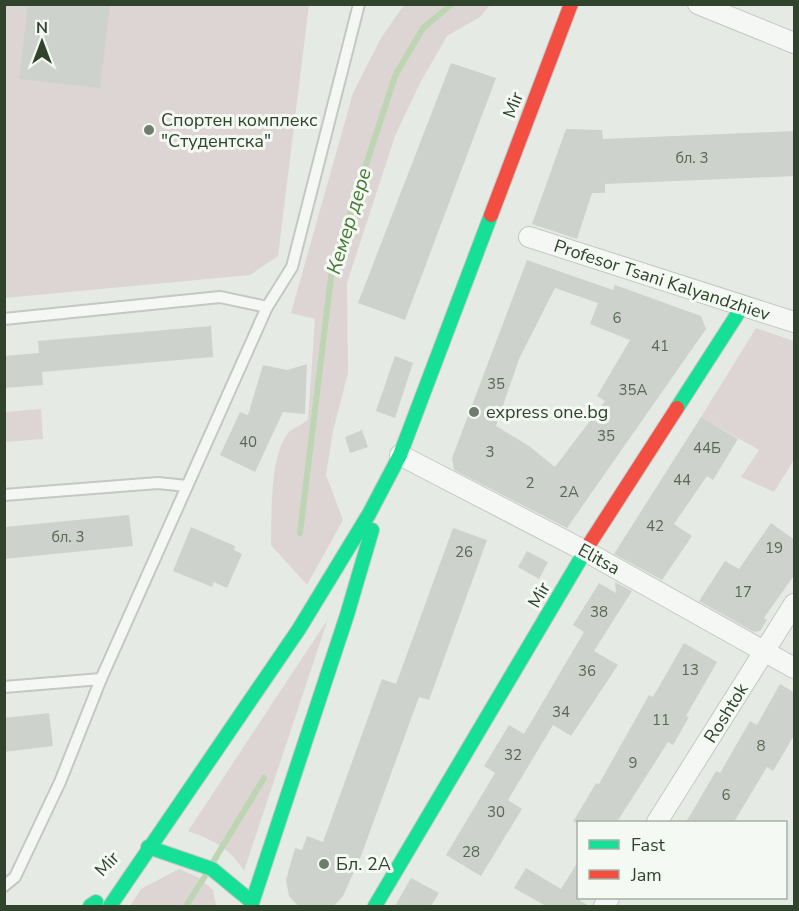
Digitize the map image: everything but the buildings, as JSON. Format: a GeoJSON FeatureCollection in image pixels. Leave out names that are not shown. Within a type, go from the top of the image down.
{"type":"FeatureCollection","features":[{"type":"Feature","properties":{"kind":"street","name":"Mir"},"geometry":{"type":"LineString","coordinates":[[110,906],[329,582],[384,487],[400,455],[571,4]]}},
{"type":"Feature","properties":{"kind":"street"},"geometry":{"type":"LineString","coordinates":[[698,4],[795,43]]}},
{"type":"Feature","properties":{"kind":"street","name":"Profesor Tsani Kalyandzhiev"},"geometry":{"type":"LineString","coordinates":[[529,237],[742,307],[795,322]]}},
{"type":"Feature","properties":{"kind":"street","name":"Mir"},"geometry":{"type":"LineString","coordinates":[[375,906],[585,551],[742,307]]}},
{"type":"Feature","properties":{"kind":"street","name":"Elitsa"},"geometry":{"type":"LineString","coordinates":[[400,455],[585,551],[795,668]]}},
{"type":"Feature","properties":{"kind":"street","name":"Mir"},"geometry":{"type":"LineString","coordinates":[[255,905],[347,615],[384,487]]}},
{"type":"Feature","properties":{"kind":"street","name":"Roshtok"},"geometry":{"type":"LineString","coordinates":[[658,821],[795,604]]}},
{"type":"Feature","properties":{"kind":"street","name":"Mir"},"geometry":{"type":"LineString","coordinates":[[93,905],[148,847]]}},
{"type":"Feature","properties":{"kind":"street"},"geometry":{"type":"LineString","coordinates":[[148,847],[189,859],[212,869],[255,905]]}},
{"type":"Feature","properties":{"kind":"lane"},"geometry":{"type":"LineString","coordinates":[[4,886],[15,876],[60,782],[100,679],[267,308],[292,267],[359,4]]}},
{"type":"Feature","properties":{"kind":"lane"},"geometry":{"type":"LineString","coordinates":[[4,320],[220,297],[267,308]]}},
{"type":"Feature","properties":{"kind":"lane"},"geometry":{"type":"LineString","coordinates":[[4,495],[159,483],[187,486]]}},
{"type":"Feature","properties":{"kind":"lane"},"geometry":{"type":"LineString","coordinates":[[4,687],[100,679]]}},
{"type":"Feature","properties":{"kind":"shaded area","name":"Спортен комплекс \"Студентска\""},"geometry":{"type":"Polygon","coordinates":[[[4,5],[309,5],[278,256],[250,275],[5,298],[4,5]]]}},
{"type":"Feature","properties":{"kind":"shaded area"},"geometry":{"type":"Polygon","coordinates":[[[404,5],[490,5],[480,17],[447,36],[420,83],[395,136],[347,283],[348,373],[333,431],[326,475],[343,520],[307,585],[271,545],[273,486],[278,455],[289,432],[308,419],[315,319],[291,313],[353,93],[381,38],[404,5]]]}},
{"type":"Feature","properties":{"kind":"shaded area"},"geometry":{"type":"Polygon","coordinates":[[[756,328],[794,341],[794,460],[774,492],[741,477],[759,450],[701,417],[756,328]]]}},
{"type":"Feature","properties":{"kind":"shaded area"},"geometry":{"type":"Polygon","coordinates":[[[41,409],[43,439],[5,442],[5,412],[41,409]]]}},
{"type":"Feature","properties":{"kind":"shaded area"},"geometry":{"type":"Polygon","coordinates":[[[328,619],[244,871],[233,856],[220,846],[188,831],[328,619]]]}},
{"type":"Feature","properties":{"kind":"shaded area"},"geometry":{"type":"Polygon","coordinates":[[[179,869],[198,877],[213,890],[216,906],[130,906],[141,889],[179,869]]]}},
{"type":"Feature","properties":{"kind":"waterway","name":"Кемер дере"},"geometry":{"type":"LineString","coordinates":[[300,533],[332,269],[395,76],[423,28],[452,4]]}},
{"type":"Feature","properties":{"kind":"waterway","name":"Кемер дере"},"geometry":{"type":"LineString","coordinates":[[213,862],[264,778]]}},
{"type":"Feature","properties":{"kind":"waterway","name":"Кемер дере"},"geometry":{"type":"LineString","coordinates":[[186,906],[205,876]]}},
{"type":"Feature","properties":{"kind":"traffic: fast"},"geometry":{"type":"LineString","coordinates":[[110,906],[299,629],[369,514],[400,455],[491,215]]}},
{"type":"Feature","properties":{"kind":"traffic: fast"},"geometry":{"type":"LineString","coordinates":[[677,408],[742,307]]}},
{"type":"Feature","properties":{"kind":"traffic: fast"},"geometry":{"type":"LineString","coordinates":[[251,906],[347,615],[372,530]]}},
{"type":"Feature","properties":{"kind":"traffic: fast"},"geometry":{"type":"LineString","coordinates":[[375,906],[590,543]]}},
{"type":"Feature","properties":{"kind":"traffic: fast"},"geometry":{"type":"LineString","coordinates":[[148,847],[212,869],[252,902]]}},
{"type":"Feature","properties":{"kind":"traffic: fast"},"geometry":{"type":"LineString","coordinates":[[90,906],[96,902]]}},
{"type":"Feature","properties":{"kind":"traffic: jam"},"geometry":{"type":"LineString","coordinates":[[491,215],[571,4]]}},
{"type":"Feature","properties":{"kind":"traffic: jam"},"geometry":{"type":"LineString","coordinates":[[590,543],[677,408]]}},
{"type":"Feature","properties":{"kind":"place","name":"Спортен комплекс \"Студентска\""},"geometry":{"type":"Point","coordinates":[149,130]}},
{"type":"Feature","properties":{"kind":"place","name":"express one.bg"},"geometry":{"type":"Point","coordinates":[474,412]}},
{"type":"Feature","properties":{"kind":"place","name":"Бл. 2А"},"geometry":{"type":"Point","coordinates":[324,864]}}]}
